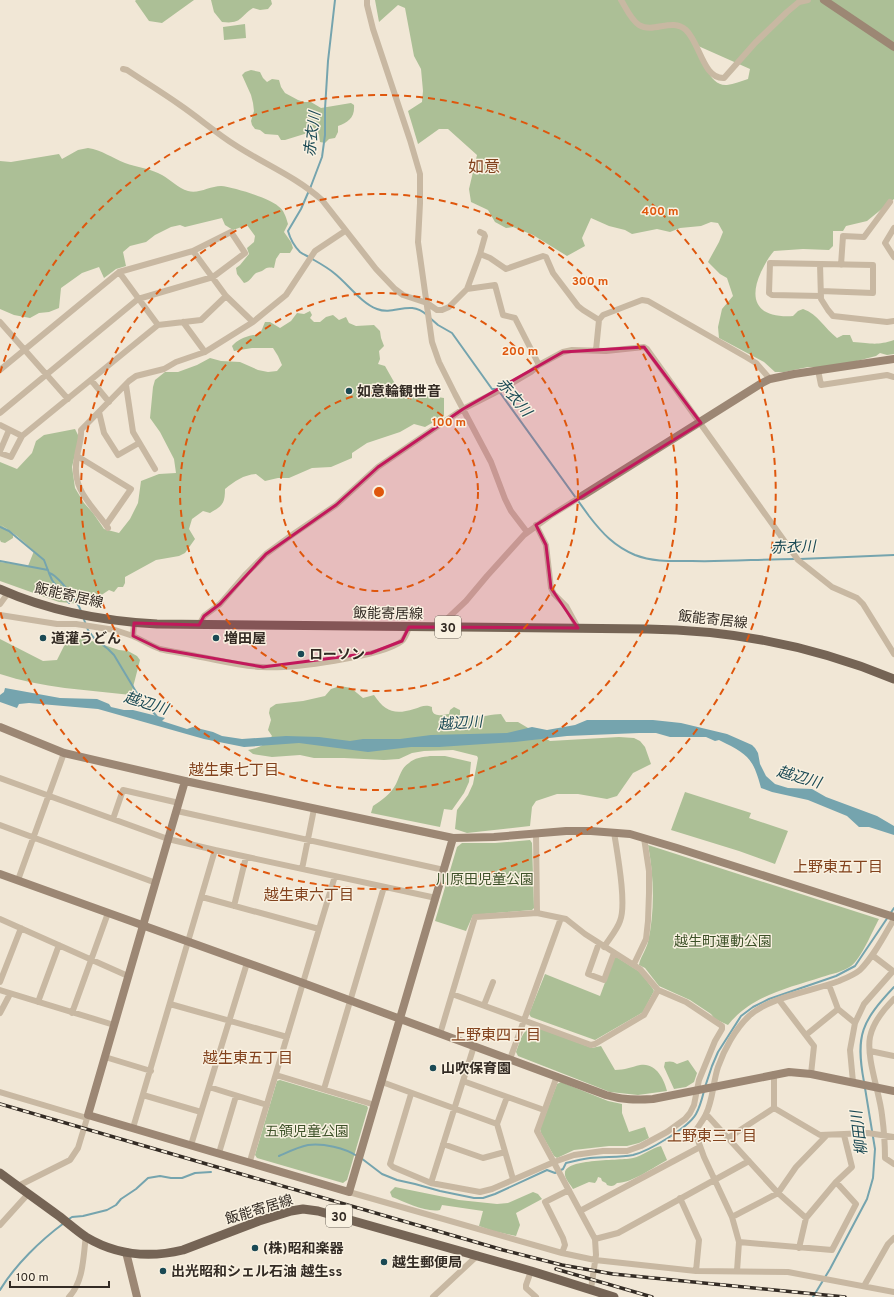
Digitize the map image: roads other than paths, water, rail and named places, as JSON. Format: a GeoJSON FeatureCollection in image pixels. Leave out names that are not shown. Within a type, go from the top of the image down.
{"type":"FeatureCollection","features":[{"type":"Feature","properties":{"kind":"main road","name":"飯能寄居線"},"geometry":{"type":"LineString","coordinates":[[4,591],[57,608],[134,623],[682,630],[754,638],[791,645],[828,655],[894,678]]}},
{"type":"Feature","properties":{"kind":"main road","name":"飯能寄居線"},"geometry":{"type":"LineString","coordinates":[[0,1174],[86,1236],[105,1246],[126,1252],[141,1255],[170,1253],[183,1250],[279,1214],[303,1210],[318,1211],[478,1255],[591,1289],[601,1295],[614,1297]]}},
{"type":"Feature","properties":{"kind":"street"},"geometry":{"type":"LineString","coordinates":[[367,0],[373,29],[420,174],[418,242],[432,342],[439,362],[491,462],[508,505],[527,532]]}},
{"type":"Feature","properties":{"kind":"street"},"geometry":{"type":"LineString","coordinates":[[622,0],[628,14],[639,25],[650,28],[672,24],[686,30],[693,38],[707,68],[713,76],[719,78],[724,78],[754,43],[787,12],[799,2],[808,0]]}},
{"type":"Feature","properties":{"kind":"street"},"geometry":{"type":"LineString","coordinates":[[824,0],[894,47]]}},
{"type":"Feature","properties":{"kind":"street"},"geometry":{"type":"LineString","coordinates":[[123,69],[127,70],[180,105],[225,139],[269,163],[322,200],[376,269],[395,289],[407,297],[426,303],[437,310],[442,310],[455,302],[467,289],[480,254],[485,236],[480,232]]}},
{"type":"Feature","properties":{"kind":"street"},"geometry":{"type":"LineString","coordinates":[[841,265],[843,236],[864,237],[890,202]]}},
{"type":"Feature","properties":{"kind":"street"},"geometry":{"type":"LineString","coordinates":[[894,228],[885,243],[894,257]]}},
{"type":"Feature","properties":{"kind":"street"},"geometry":{"type":"LineString","coordinates":[[77,456],[131,489],[107,527],[83,496],[77,483],[75,468],[77,456],[82,438],[81,430],[136,376],[164,368],[176,362],[205,352],[253,322],[286,295],[316,251],[345,231]]}},
{"type":"Feature","properties":{"kind":"street"},"geometry":{"type":"LineString","coordinates":[[0,370],[119,272],[193,251],[231,232],[245,253],[213,278],[138,299],[0,413]]}},
{"type":"Feature","properties":{"kind":"street"},"geometry":{"type":"LineString","coordinates":[[193,251],[226,296],[253,322]]}},
{"type":"Feature","properties":{"kind":"street"},"geometry":{"type":"LineString","coordinates":[[480,254],[490,258],[506,269],[543,256],[546,257],[553,273],[578,306],[599,320]]}},
{"type":"Feature","properties":{"kind":"street"},"geometry":{"type":"LineString","coordinates":[[770,263],[820,264],[873,266],[873,293],[772,295],[769,293],[770,263]]}},
{"type":"Feature","properties":{"kind":"street"},"geometry":{"type":"LineString","coordinates":[[820,264],[821,294],[824,305],[833,316],[893,319]]}},
{"type":"Feature","properties":{"kind":"street"},"geometry":{"type":"LineString","coordinates":[[119,272],[158,326]]}},
{"type":"Feature","properties":{"kind":"street"},"geometry":{"type":"LineString","coordinates":[[467,289],[495,285],[503,315],[515,318],[539,366]]}},
{"type":"Feature","properties":{"kind":"street"},"geometry":{"type":"LineString","coordinates":[[9,430],[0,452],[11,457],[22,436],[158,326],[202,320],[226,296]]}},
{"type":"Feature","properties":{"kind":"street"},"geometry":{"type":"LineString","coordinates":[[596,350],[599,320],[602,315],[642,300],[648,301],[756,363],[770,380]]}},
{"type":"Feature","properties":{"kind":"street"},"geometry":{"type":"LineString","coordinates":[[182,322],[205,352]]}},
{"type":"Feature","properties":{"kind":"street"},"geometry":{"type":"LineString","coordinates":[[1,326],[68,400]]}},
{"type":"Feature","properties":{"kind":"street"},"geometry":{"type":"LineString","coordinates":[[199,625],[204,616],[220,604],[266,554],[336,505],[378,467],[463,409],[504,388],[563,352],[572,350],[606,351],[644,348],[647,349],[701,423],[798,560],[832,587],[857,598],[863,604],[894,654]]}},
{"type":"Feature","properties":{"kind":"street"},"geometry":{"type":"LineString","coordinates":[[443,627],[447,619],[466,601],[527,532],[536,525],[701,423],[762,383],[794,374],[894,359]]}},
{"type":"Feature","properties":{"kind":"street"},"geometry":{"type":"LineString","coordinates":[[818,370],[820,385],[887,375],[894,377]]}},
{"type":"Feature","properties":{"kind":"street"},"geometry":{"type":"LineString","coordinates":[[91,380],[109,402]]}},
{"type":"Feature","properties":{"kind":"street"},"geometry":{"type":"LineString","coordinates":[[126,385],[133,432],[155,469]]}},
{"type":"Feature","properties":{"kind":"street"},"geometry":{"type":"LineString","coordinates":[[99,412],[104,433],[118,455],[139,443]]}},
{"type":"Feature","properties":{"kind":"street"},"geometry":{"type":"LineString","coordinates":[[0,425],[22,436]]}},
{"type":"Feature","properties":{"kind":"street"},"geometry":{"type":"LineString","coordinates":[[536,525],[546,545],[551,588],[554,594],[566,606],[578,628]]}},
{"type":"Feature","properties":{"kind":"street"},"geometry":{"type":"LineString","coordinates":[[0,604],[4,591]]}},
{"type":"Feature","properties":{"kind":"street"},"geometry":{"type":"LineString","coordinates":[[0,615],[57,624],[76,624],[116,630],[133,636],[160,649],[263,667],[354,657],[371,653],[402,641],[406,636],[408,627]]}},
{"type":"Feature","properties":{"kind":"street"},"geometry":{"type":"LineString","coordinates":[[133,636],[134,623]]}},
{"type":"Feature","properties":{"kind":"street"},"geometry":{"type":"LineString","coordinates":[[0,727],[64,753],[185,781],[454,838],[494,837],[578,831],[614,832],[644,838],[894,918],[872,955],[860,970],[829,985],[779,1000],[752,1013],[739,1026],[706,1088],[685,1119],[667,1132],[641,1146],[627,1150],[603,1151],[574,1155],[555,1164],[513,1179],[492,1190],[480,1192],[431,1183],[393,1167],[390,1164],[411,1094]]}},
{"type":"Feature","properties":{"kind":"street"},"geometry":{"type":"LineString","coordinates":[[18,880],[64,753]]}},
{"type":"Feature","properties":{"kind":"street"},"geometry":{"type":"LineString","coordinates":[[0,778],[168,839],[436,898]]}},
{"type":"Feature","properties":{"kind":"street"},"geometry":{"type":"LineString","coordinates":[[18,1186],[70,1160],[78,1148],[185,781]]}},
{"type":"Feature","properties":{"kind":"street"},"geometry":{"type":"LineString","coordinates":[[114,819],[123,790],[178,807],[308,840],[444,870]]}},
{"type":"Feature","properties":{"kind":"street"},"geometry":{"type":"LineString","coordinates":[[302,869],[314,809]]}},
{"type":"Feature","properties":{"kind":"street"},"geometry":{"type":"LineString","coordinates":[[0,825],[156,883]]}},
{"type":"Feature","properties":{"kind":"street"},"geometry":{"type":"LineString","coordinates":[[614,832],[622,896],[622,912],[620,921],[602,945],[588,974],[604,980],[614,953]]}},
{"type":"Feature","properties":{"kind":"street"},"geometry":{"type":"LineString","coordinates":[[536,833],[537,913]]}},
{"type":"Feature","properties":{"kind":"street"},"geometry":{"type":"LineString","coordinates":[[349,1192],[454,838]]}},
{"type":"Feature","properties":{"kind":"street"},"geometry":{"type":"LineString","coordinates":[[634,964],[646,939],[648,921],[649,871],[644,838]]}},
{"type":"Feature","properties":{"kind":"street"},"geometry":{"type":"LineString","coordinates":[[133,1128],[215,850]]}},
{"type":"Feature","properties":{"kind":"street"},"geometry":{"type":"LineString","coordinates":[[234,906],[246,857]]}},
{"type":"Feature","properties":{"kind":"street"},"geometry":{"type":"LineString","coordinates":[[250,1162],[335,876]]}},
{"type":"Feature","properties":{"kind":"street"},"geometry":{"type":"LineString","coordinates":[[1,877],[18,880],[620,1099],[634,1101],[653,1099],[774,1074],[795,1072],[894,1091]]}},
{"type":"Feature","properties":{"kind":"street"},"geometry":{"type":"LineString","coordinates":[[324,1089],[384,887]]}},
{"type":"Feature","properties":{"kind":"street"},"geometry":{"type":"LineString","coordinates":[[202,897],[319,929]]}},
{"type":"Feature","properties":{"kind":"street"},"geometry":{"type":"LineString","coordinates":[[72,1013],[108,913]]}},
{"type":"Feature","properties":{"kind":"street"},"geometry":{"type":"LineString","coordinates":[[440,1034],[475,917],[537,913],[566,919],[585,934],[640,968],[658,990],[686,1002],[722,1026],[699,1080],[706,1088],[706,1114],[694,1132],[714,1180],[732,1217],[739,1242],[737,1271]]}},
{"type":"Feature","properties":{"kind":"street"},"geometry":{"type":"LineString","coordinates":[[510,1059],[561,918]]}},
{"type":"Feature","properties":{"kind":"street"},"geometry":{"type":"LineString","coordinates":[[0,919],[128,976]]}},
{"type":"Feature","properties":{"kind":"street"},"geometry":{"type":"LineString","coordinates":[[0,982],[21,928]]}},
{"type":"Feature","properties":{"kind":"street"},"geometry":{"type":"LineString","coordinates":[[38,1002],[59,944]]}},
{"type":"Feature","properties":{"kind":"street"},"geometry":{"type":"LineString","coordinates":[[856,1083],[850,1050],[855,1023],[864,1004],[893,970],[872,955]]}},
{"type":"Feature","properties":{"kind":"street"},"geometry":{"type":"LineString","coordinates":[[191,1145],[247,963]]}},
{"type":"Feature","properties":{"kind":"street"},"geometry":{"type":"LineString","coordinates":[[484,1005],[493,982]]}},
{"type":"Feature","properties":{"kind":"street"},"geometry":{"type":"LineString","coordinates":[[829,985],[838,1009],[855,1023]]}},
{"type":"Feature","properties":{"kind":"street"},"geometry":{"type":"LineString","coordinates":[[0,990],[114,1025]]}},
{"type":"Feature","properties":{"kind":"street"},"geometry":{"type":"LineString","coordinates":[[452,994],[590,1045],[595,1044],[644,1015],[658,990]]}},
{"type":"Feature","properties":{"kind":"street"},"geometry":{"type":"LineString","coordinates":[[0,1014],[10,994]]}},
{"type":"Feature","properties":{"kind":"street"},"geometry":{"type":"LineString","coordinates":[[779,1000],[814,1046],[811,1074]]}},
{"type":"Feature","properties":{"kind":"street"},"geometry":{"type":"LineString","coordinates":[[893,1002],[881,1013],[873,1028],[870,1038],[870,1051],[874,1087],[882,1115],[886,1158],[894,1164]]}},
{"type":"Feature","properties":{"kind":"street"},"geometry":{"type":"LineString","coordinates":[[170,1004],[287,1038]]}},
{"type":"Feature","properties":{"kind":"street"},"geometry":{"type":"LineString","coordinates":[[806,1035],[838,1009]]}},
{"type":"Feature","properties":{"kind":"street"},"geometry":{"type":"LineString","coordinates":[[431,1183],[474,1046]]}},
{"type":"Feature","properties":{"kind":"street"},"geometry":{"type":"LineString","coordinates":[[870,1051],[894,1056]]}},
{"type":"Feature","properties":{"kind":"street"},"geometry":{"type":"LineString","coordinates":[[105,1057],[151,1071]]}},
{"type":"Feature","properties":{"kind":"street"},"geometry":{"type":"LineString","coordinates":[[774,1074],[774,1108]]}},
{"type":"Feature","properties":{"kind":"street"},"geometry":{"type":"LineString","coordinates":[[276,1075],[375,1105]]}},
{"type":"Feature","properties":{"kind":"street"},"geometry":{"type":"LineString","coordinates":[[557,1076],[537,1131],[594,1239],[595,1260],[591,1289]]}},
{"type":"Feature","properties":{"kind":"street"},"geometry":{"type":"LineString","coordinates":[[463,1081],[544,1110]]}},
{"type":"Feature","properties":{"kind":"street"},"geometry":{"type":"LineString","coordinates":[[382,1082],[411,1094],[497,1124]]}},
{"type":"Feature","properties":{"kind":"street"},"geometry":{"type":"LineString","coordinates":[[209,1087],[267,1105]]}},
{"type":"Feature","properties":{"kind":"street"},"geometry":{"type":"LineString","coordinates":[[0,1092],[133,1128],[562,1253],[595,1260],[696,1271],[788,1272],[894,1292]]}},
{"type":"Feature","properties":{"kind":"street"},"geometry":{"type":"LineString","coordinates":[[143,1095],[201,1112]]}},
{"type":"Feature","properties":{"kind":"street"},"geometry":{"type":"LineString","coordinates":[[219,1153],[236,1096]]}},
{"type":"Feature","properties":{"kind":"street"},"geometry":{"type":"LineString","coordinates":[[507,1097],[497,1124],[513,1179]]}},
{"type":"Feature","properties":{"kind":"street"},"geometry":{"type":"LineString","coordinates":[[774,1108],[820,1135],[826,1136],[868,1133],[894,1137]]}},
{"type":"Feature","properties":{"kind":"street"},"geometry":{"type":"LineString","coordinates":[[728,1138],[774,1108]]}},
{"type":"Feature","properties":{"kind":"street"},"geometry":{"type":"LineString","coordinates":[[706,1114],[778,1193],[806,1218]]}},
{"type":"Feature","properties":{"kind":"street"},"geometry":{"type":"LineString","coordinates":[[799,1248],[806,1218],[836,1182],[852,1167],[844,1134]]}},
{"type":"Feature","properties":{"kind":"street"},"geometry":{"type":"LineString","coordinates":[[732,1217],[778,1193],[796,1167],[826,1136]]}},
{"type":"Feature","properties":{"kind":"street"},"geometry":{"type":"LineString","coordinates":[[443,1144],[483,1158],[505,1152]]}},
{"type":"Feature","properties":{"kind":"street"},"geometry":{"type":"LineString","coordinates":[[580,1211],[700,1147]]}},
{"type":"Feature","properties":{"kind":"street"},"geometry":{"type":"LineString","coordinates":[[594,1239],[618,1233],[680,1198],[749,1162]]}},
{"type":"Feature","properties":{"kind":"street"},"geometry":{"type":"LineString","coordinates":[[739,1242],[832,1250],[856,1204],[836,1182]]}},
{"type":"Feature","properties":{"kind":"street"},"geometry":{"type":"LineString","coordinates":[[562,1253],[564,1245],[563,1238],[545,1202],[569,1190]]}},
{"type":"Feature","properties":{"kind":"street"},"geometry":{"type":"LineString","coordinates":[[0,1224],[28,1194]]}},
{"type":"Feature","properties":{"kind":"street"},"geometry":{"type":"LineString","coordinates":[[680,1198],[699,1240],[696,1271]]}},
{"type":"Feature","properties":{"kind":"street"},"geometry":{"type":"LineString","coordinates":[[69,1297],[79,1281],[86,1236]]}},
{"type":"Feature","properties":{"kind":"street"},"geometry":{"type":"LineString","coordinates":[[864,1286],[888,1244],[894,1238]]}},
{"type":"Feature","properties":{"kind":"street"},"geometry":{"type":"LineString","coordinates":[[126,1252],[137,1297]]}},
{"type":"Feature","properties":{"kind":"street"},"geometry":{"type":"LineString","coordinates":[[433,1297],[478,1255]]}},
{"type":"Feature","properties":{"kind":"street"},"geometry":{"type":"LineString","coordinates":[[531,1271],[526,1288],[536,1297]]}},
{"type":"Feature","properties":{"kind":"water"},"geometry":{"type":"Polygon","coordinates":[[[5,688],[60,698],[97,699],[109,704],[111,707],[124,710],[133,710],[165,718],[162,721],[187,729],[193,727],[222,736],[242,739],[286,736],[319,737],[350,741],[363,739],[400,739],[431,735],[507,733],[532,727],[547,730],[575,725],[587,720],[653,720],[681,723],[727,734],[752,745],[758,753],[760,764],[766,776],[775,784],[788,788],[812,789],[826,797],[877,816],[894,826],[894,835],[869,827],[859,827],[847,816],[808,800],[761,788],[755,769],[748,758],[736,749],[719,740],[715,741],[706,737],[670,737],[656,733],[567,736],[515,742],[439,747],[411,747],[368,752],[299,743],[244,747],[204,739],[98,709],[29,703],[19,704],[17,708],[0,702],[0,695],[4,692],[5,688]]]}},
{"type":"Feature","properties":{"kind":"waterway","name":"赤衣川"},"geometry":{"type":"LineString","coordinates":[[335,0],[328,61],[325,135],[322,157],[301,209],[288,231],[296,248],[300,252],[332,271],[360,298],[371,306],[384,311],[414,308],[427,315]]}},
{"type":"Feature","properties":{"kind":"waterway","name":"赤衣川"},"geometry":{"type":"LineString","coordinates":[[430,318],[438,325],[452,333],[492,389],[495,389],[501,394],[594,522],[621,548],[635,555],[663,561],[795,559]]}},
{"type":"Feature","properties":{"kind":"waterway"},"geometry":{"type":"LineString","coordinates":[[0,527],[9,531],[44,560],[49,573],[67,589],[81,611]]}},
{"type":"Feature","properties":{"kind":"waterway","name":"赤衣川"},"geometry":{"type":"LineString","coordinates":[[800,559],[894,555]]}},
{"type":"Feature","properties":{"kind":"waterway"},"geometry":{"type":"LineString","coordinates":[[0,561],[48,570]]}},
{"type":"Feature","properties":{"kind":"waterway"},"geometry":{"type":"LineString","coordinates":[[49,573],[52,580],[69,603]]}},
{"type":"Feature","properties":{"kind":"waterway","name":"越辺川"},"geometry":{"type":"LineString","coordinates":[[83,617],[88,630],[94,638],[114,655],[143,705],[153,712],[159,719]]}},
{"type":"Feature","properties":{"kind":"waterway"},"geometry":{"type":"LineString","coordinates":[[890,914],[894,908]]}},
{"type":"Feature","properties":{"kind":"waterway"},"geometry":{"type":"LineString","coordinates":[[705,1087],[718,1052],[741,1016],[753,1007],[769,999],[836,976],[855,966],[888,917]]}},
{"type":"Feature","properties":{"kind":"waterway","name":"柳田川"},"geometry":{"type":"LineString","coordinates":[[864,1082],[860,1052],[864,1030],[868,1020],[883,999],[894,987]]}},
{"type":"Feature","properties":{"kind":"waterway","name":"柳田川"},"geometry":{"type":"LineString","coordinates":[[813,1297],[830,1269],[867,1199],[873,1178],[875,1149],[865,1088]]}},
{"type":"Feature","properties":{"kind":"waterway"},"geometry":{"type":"LineString","coordinates":[[361,1158],[382,1174],[397,1180],[440,1191],[474,1198],[483,1198],[547,1170],[555,1173],[563,1169],[566,1163],[581,1159],[628,1156],[640,1153],[668,1138],[692,1120],[699,1109],[704,1091]]}},
{"type":"Feature","properties":{"kind":"waterway"},"geometry":{"type":"LineString","coordinates":[[279,1156],[308,1145],[327,1145],[340,1148],[357,1156]]}},
{"type":"Feature","properties":{"kind":"waterway"},"geometry":{"type":"LineString","coordinates":[[69,1219],[72,1217],[107,1210],[116,1205],[121,1199],[136,1189],[148,1178],[160,1176],[182,1178],[195,1173],[211,1172]]}},
{"type":"Feature","properties":{"kind":"waterway"},"geometry":{"type":"LineString","coordinates":[[0,1290],[13,1271],[29,1254],[46,1237],[64,1223]]}},
{"type":"Feature","properties":{"kind":"railway"},"geometry":{"type":"LineString","coordinates":[[0,1104],[503,1250],[562,1265],[613,1274],[845,1297]]}},
{"type":"Feature","properties":{"kind":"railway"},"geometry":{"type":"LineString","coordinates":[[556,1269],[652,1297]]}},
{"type":"Feature","properties":{"kind":"place","name":"如意輪観世音"},"geometry":{"type":"Point","coordinates":[349,391]}},
{"type":"Feature","properties":{"kind":"place","name":"道灌うどん"},"geometry":{"type":"Point","coordinates":[43,638]}},
{"type":"Feature","properties":{"kind":"place","name":"増田屋"},"geometry":{"type":"Point","coordinates":[216,638]}},
{"type":"Feature","properties":{"kind":"place","name":"ローソン"},"geometry":{"type":"Point","coordinates":[301,654]}},
{"type":"Feature","properties":{"kind":"place","name":"山吹保育園"},"geometry":{"type":"Point","coordinates":[433,1068]}},
{"type":"Feature","properties":{"kind":"place","name":"(株)昭和楽器"},"geometry":{"type":"Point","coordinates":[255,1248]}},
{"type":"Feature","properties":{"kind":"place","name":"越生郵便局"},"geometry":{"type":"Point","coordinates":[384,1262]}},
{"type":"Feature","properties":{"kind":"place","name":"出光昭和シェル石油 越生ss"},"geometry":{"type":"Point","coordinates":[163,1271]}},
{"type":"Feature","properties":{"kind":"district","name":"如意"},"geometry":{"type":"Point","coordinates":[484,166]}},
{"type":"Feature","properties":{"kind":"district","name":"越生東七丁目"},"geometry":{"type":"Point","coordinates":[234,770]}},
{"type":"Feature","properties":{"kind":"district","name":"上野東五丁目"},"geometry":{"type":"Point","coordinates":[838,867]}},
{"type":"Feature","properties":{"kind":"district","name":"越生東六丁目"},"geometry":{"type":"Point","coordinates":[309,895]}},
{"type":"Feature","properties":{"kind":"district","name":"上野東四丁目"},"geometry":{"type":"Point","coordinates":[496,1035]}},
{"type":"Feature","properties":{"kind":"district","name":"越生東五丁目"},"geometry":{"type":"Point","coordinates":[248,1058]}},
{"type":"Feature","properties":{"kind":"district","name":"上野東三丁目"},"geometry":{"type":"Point","coordinates":[712,1136]}},
{"type":"Feature","properties":{"kind":"park label","name":"川原田児童公園"},"geometry":{"type":"Point","coordinates":[485,879]}},
{"type":"Feature","properties":{"kind":"park label","name":"越生町運動公園"},"geometry":{"type":"Point","coordinates":[723,941]}},
{"type":"Feature","properties":{"kind":"park label","name":"五領児童公園"},"geometry":{"type":"Point","coordinates":[307,1131]}}]}
